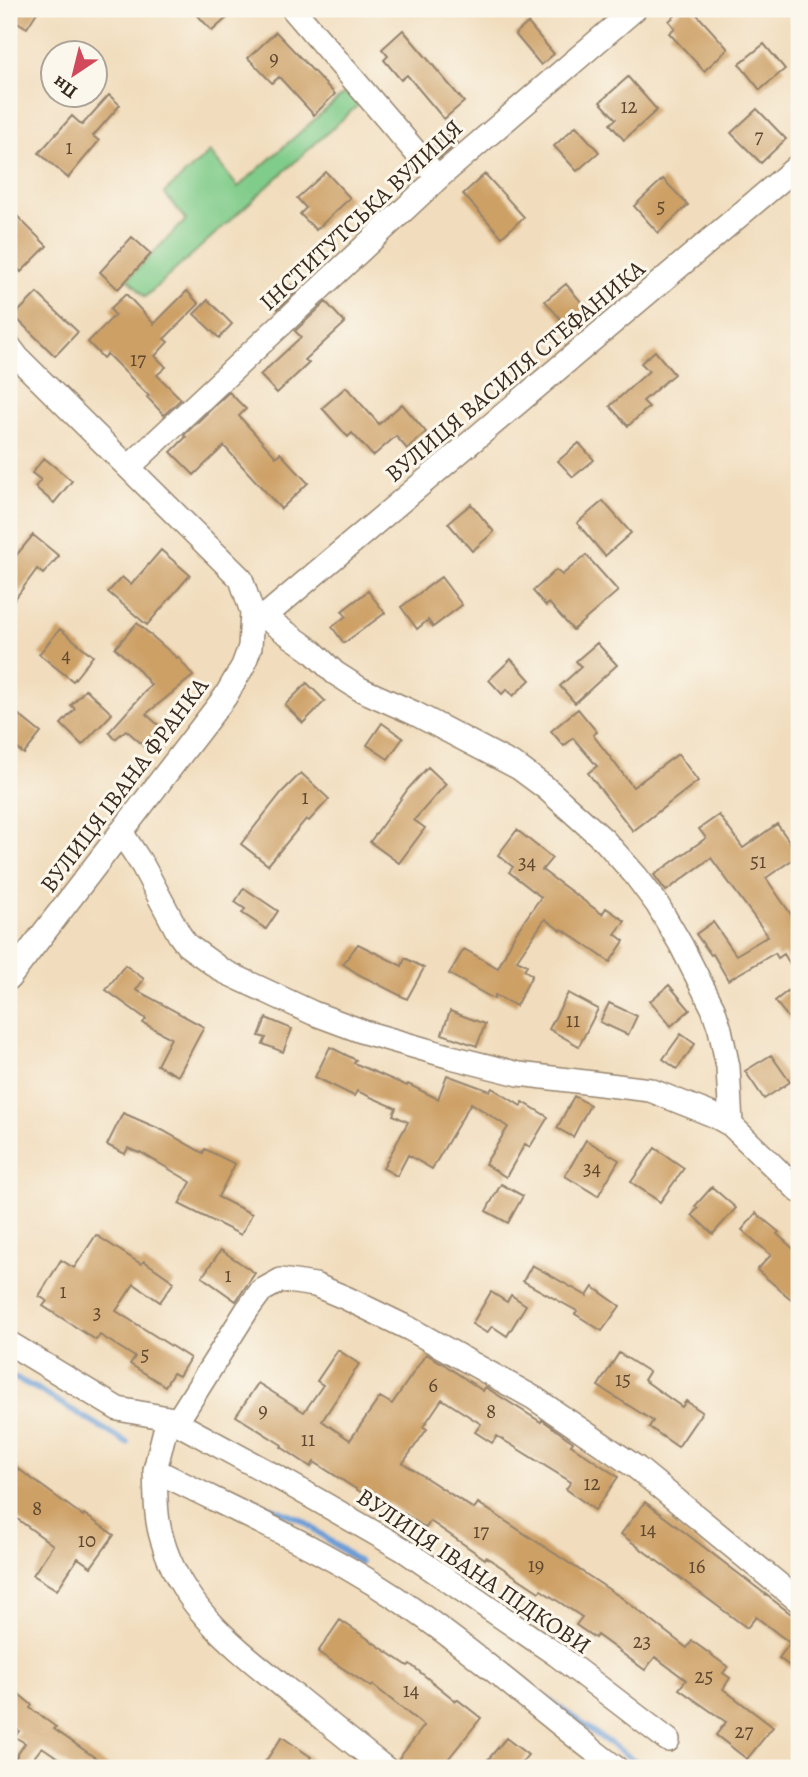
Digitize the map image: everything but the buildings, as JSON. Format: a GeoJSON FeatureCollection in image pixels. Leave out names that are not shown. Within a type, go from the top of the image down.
{"type":"FeatureCollection","features":[{"type":"Feature","properties":{"kind":"street"},"geometry":{"type":"LineString","coordinates":[[293,9],[438,178]]}},
{"type":"Feature","properties":{"kind":"street","name":"ІНСТИТУТСЬКА ВУЛИЦЯ"},"geometry":{"type":"LineString","coordinates":[[129,467],[438,178],[635,9]]}},
{"type":"Feature","properties":{"kind":"street","name":"ВУЛИЦЯ ВАСИЛЯ СТЕФАНИКА"},"geometry":{"type":"LineString","coordinates":[[258,614],[799,165]]}},
{"type":"Feature","properties":{"kind":"street"},"geometry":{"type":"LineString","coordinates":[[9,346],[241,579],[258,614],[313,651],[348,682],[519,768],[546,788],[605,841],[657,904],[713,1007],[728,1066],[731,1125]]}},
{"type":"Feature","properties":{"kind":"street","name":"ВУЛИЦЯ ІВАНА ФРАНКА"},"geometry":{"type":"LineString","coordinates":[[9,978],[225,697],[250,647],[258,614]]}},
{"type":"Feature","properties":{"kind":"street"},"geometry":{"type":"LineString","coordinates":[[121,832],[179,934],[187,944],[223,971],[313,1013],[374,1035],[451,1057],[519,1074],[650,1090],[731,1125],[799,1191]]}},
{"type":"Feature","properties":{"kind":"street"},"geometry":{"type":"LineString","coordinates":[[385,1768],[241,1652],[194,1604],[174,1570],[157,1517],[155,1470],[172,1420],[261,1291],[281,1280],[314,1285],[346,1298],[410,1329],[534,1398],[638,1468],[799,1601]]}},
{"type":"Feature","properties":{"kind":"street","name":"ВУЛИЦЯ ІВАНА ПІДКОВИ"},"geometry":{"type":"LineString","coordinates":[[9,1343],[118,1409],[172,1420],[404,1550],[556,1655],[668,1741]]}},
{"type":"Feature","properties":{"kind":"street"},"geometry":{"type":"LineString","coordinates":[[155,1470],[330,1558],[416,1611],[469,1649],[616,1768]]}},
{"type":"Feature","properties":{"kind":"green space"},"geometry":{"type":"Polygon","coordinates":[[[356,83],[367,97],[145,297],[128,278],[186,220],[164,193],[210,152],[238,187],[356,83]]]}},
{"type":"Feature","properties":{"kind":"waterway"},"geometry":{"type":"LineString","coordinates":[[9,1375],[127,1443]]}},
{"type":"Feature","properties":{"kind":"waterway"},"geometry":{"type":"LineString","coordinates":[[196,1478],[300,1519],[360,1563]]}},
{"type":"Feature","properties":{"kind":"waterway"},"geometry":{"type":"LineString","coordinates":[[541,1695],[645,1768]]}}]}
